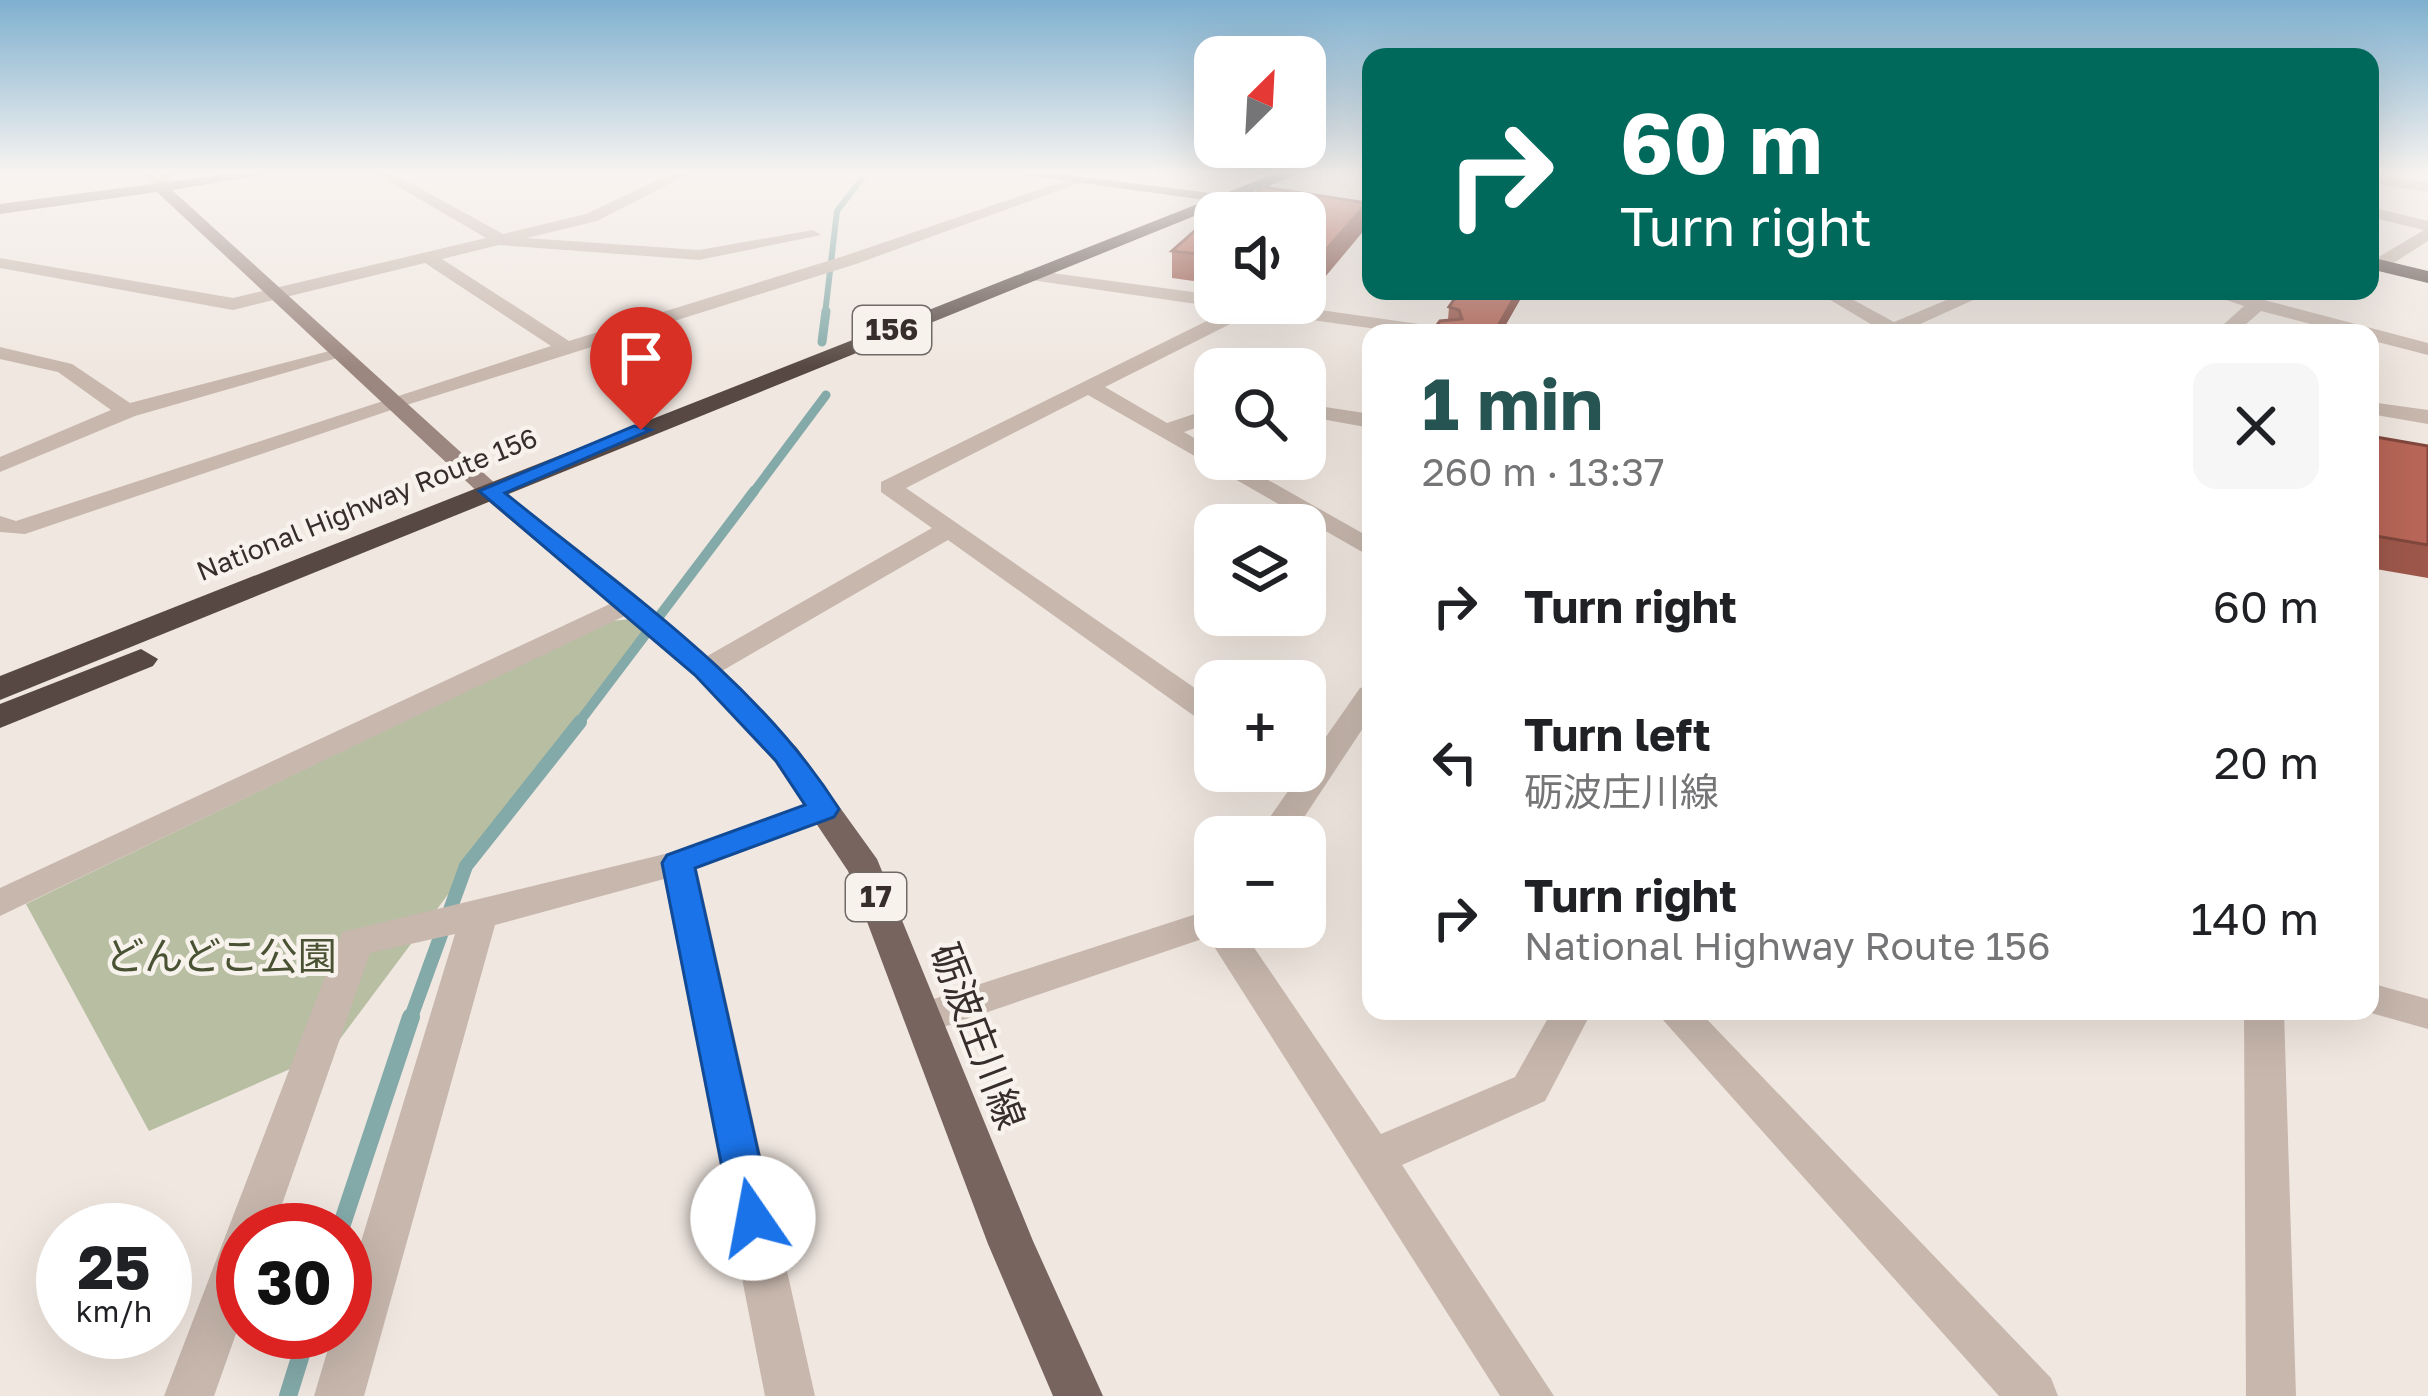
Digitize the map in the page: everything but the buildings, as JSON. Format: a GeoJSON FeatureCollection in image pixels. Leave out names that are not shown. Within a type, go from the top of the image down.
{"type":"FeatureCollection","features":[{"type":"Feature","properties":{"kind":"highway","name":"National Highway Route 156"},"geometry":{"type":"LineString","coordinates":[[0,717],[1030,275],[1142,237]]}},
{"type":"Feature","properties":{"kind":"highway","name":"National Highway Route 156"},"geometry":{"type":"LineString","coordinates":[[0,689],[1065,280],[1161,237]]}},
{"type":"Feature","properties":{"kind":"highway"},"geometry":{"type":"LineString","coordinates":[[2379,265],[2428,277]]}},
{"type":"Feature","properties":{"kind":"main road","name":"砺波庄川線"},"geometry":{"type":"LineString","coordinates":[[501,499],[705,669],[786,754],[865,868],[1011,1244],[1078,1396]]}},
{"type":"Feature","properties":{"kind":"street"},"geometry":{"type":"LineString","coordinates":[[220,237],[276,295],[501,499]]}},
{"type":"Feature","properties":{"kind":"street"},"geometry":{"type":"LineString","coordinates":[[496,237],[505,242],[699,255],[801,237]]}},
{"type":"Feature","properties":{"kind":"street"},"geometry":{"type":"LineString","coordinates":[[0,263],[218,304],[276,295],[522,237]]}},
{"type":"Feature","properties":{"kind":"street"},"geometry":{"type":"LineString","coordinates":[[0,523],[16,529],[392,402],[570,350],[909,237]]}},
{"type":"Feature","properties":{"kind":"street"},"geometry":{"type":"LineString","coordinates":[[2379,261],[2417,237]]}},
{"type":"Feature","properties":{"kind":"street"},"geometry":{"type":"LineString","coordinates":[[430,259],[570,350]]}},
{"type":"Feature","properties":{"kind":"street"},"geometry":{"type":"LineString","coordinates":[[0,274],[21,266]]}},
{"type":"Feature","properties":{"kind":"street"},"geometry":{"type":"LineString","coordinates":[[1030,275],[1194,298]]}},
{"type":"Feature","properties":{"kind":"street"},"geometry":{"type":"LineString","coordinates":[[1840,300],[1884,324]]}},
{"type":"Feature","properties":{"kind":"street"},"geometry":{"type":"LineString","coordinates":[[1912,324],[1964,300]]}},
{"type":"Feature","properties":{"kind":"street"},"geometry":{"type":"LineString","coordinates":[[2243,300],[2334,324]]}},
{"type":"Feature","properties":{"kind":"street"},"geometry":{"type":"LineString","coordinates":[[2235,324],[2258,304]]}},
{"type":"Feature","properties":{"kind":"street"},"geometry":{"type":"LineString","coordinates":[[1326,316],[1384,324]]}},
{"type":"Feature","properties":{"kind":"street"},"geometry":{"type":"LineString","coordinates":[[1194,701],[889,487],[1204,324]]}},
{"type":"Feature","properties":{"kind":"street"},"geometry":{"type":"LineString","coordinates":[[2379,336],[2428,349]]}},
{"type":"Feature","properties":{"kind":"street"},"geometry":{"type":"LineString","coordinates":[[0,353],[65,368],[128,411]]}},
{"type":"Feature","properties":{"kind":"street"},"geometry":{"type":"LineString","coordinates":[[0,465],[128,411],[340,354]]}},
{"type":"Feature","properties":{"kind":"street"},"geometry":{"type":"LineString","coordinates":[[1089,387],[1362,545]]}},
{"type":"Feature","properties":{"kind":"street"},"geometry":{"type":"LineString","coordinates":[[2379,409],[2428,417]]}},
{"type":"Feature","properties":{"kind":"street"},"geometry":{"type":"LineString","coordinates":[[1326,414],[1362,420]]}},
{"type":"Feature","properties":{"kind":"street"},"geometry":{"type":"LineString","coordinates":[[1166,431],[1194,421]]}},
{"type":"Feature","properties":{"kind":"street"},"geometry":{"type":"LineString","coordinates":[[705,669],[950,529]]}},
{"type":"Feature","properties":{"kind":"street"},"geometry":{"type":"LineString","coordinates":[[0,903],[626,604]]}},
{"type":"Feature","properties":{"kind":"street"},"geometry":{"type":"LineString","coordinates":[[1326,748],[1362,705]]}},
{"type":"Feature","properties":{"kind":"street"},"geometry":{"type":"LineString","coordinates":[[260,1203],[355,942],[479,916],[678,863],[824,809]]}},
{"type":"Feature","properties":{"kind":"street"},"geometry":{"type":"LineString","coordinates":[[678,863],[790,1396]]}},
{"type":"Feature","properties":{"kind":"street"},"geometry":{"type":"LineString","coordinates":[[339,1396],[479,916]]}},
{"type":"Feature","properties":{"kind":"street"},"geometry":{"type":"LineString","coordinates":[[923,1018],[1194,932]]}},
{"type":"Feature","properties":{"kind":"street"},"geometry":{"type":"LineString","coordinates":[[1234,948],[1529,1396]]}},
{"type":"Feature","properties":{"kind":"street"},"geometry":{"type":"LineString","coordinates":[[2379,1000],[2428,1014]]}},
{"type":"Feature","properties":{"kind":"street"},"geometry":{"type":"LineString","coordinates":[[1373,1158],[1530,1088],[1567,1020]]}},
{"type":"Feature","properties":{"kind":"street"},"geometry":{"type":"LineString","coordinates":[[1684,1020],[2033,1396]]}},
{"type":"Feature","properties":{"kind":"street"},"geometry":{"type":"LineString","coordinates":[[2264,1020],[2271,1396]]}},
{"type":"Feature","properties":{"kind":"street"},"geometry":{"type":"LineString","coordinates":[[189,1396],[216,1322]]}},
{"type":"Feature","properties":{"kind":"green space","name":"どんどこ公園"},"geometry":{"type":"Polygon","coordinates":[[[631,619],[647,628],[331,1051],[149,1131],[26,904],[611,621],[631,619]]]}},
{"type":"Feature","properties":{"kind":"waterway"},"geometry":{"type":"LineString","coordinates":[[825,314],[834,237]]}},
{"type":"Feature","properties":{"kind":"waterway"},"geometry":{"type":"LineString","coordinates":[[822,342],[826,311]]}},
{"type":"Feature","properties":{"kind":"waterway"},"geometry":{"type":"LineString","coordinates":[[752,494],[826,395]]}},
{"type":"Feature","properties":{"kind":"waterway"},"geometry":{"type":"LineString","coordinates":[[577,725],[754,491]]}},
{"type":"Feature","properties":{"kind":"waterway"},"geometry":{"type":"LineString","coordinates":[[410,1020],[466,866],[580,722]]}},
{"type":"Feature","properties":{"kind":"waterway"},"geometry":{"type":"LineString","coordinates":[[349,1203],[410,1020]]}},
{"type":"Feature","properties":{"kind":"waterway"},"geometry":{"type":"LineString","coordinates":[[288,1396],[300,1359]]}},
{"type":"Feature","properties":{"kind":"route"},"geometry":{"type":"LineString","coordinates":[[641,430],[490,491],[705,669],[786,754],[824,809],[678,863],[753,1218]]}}]}
